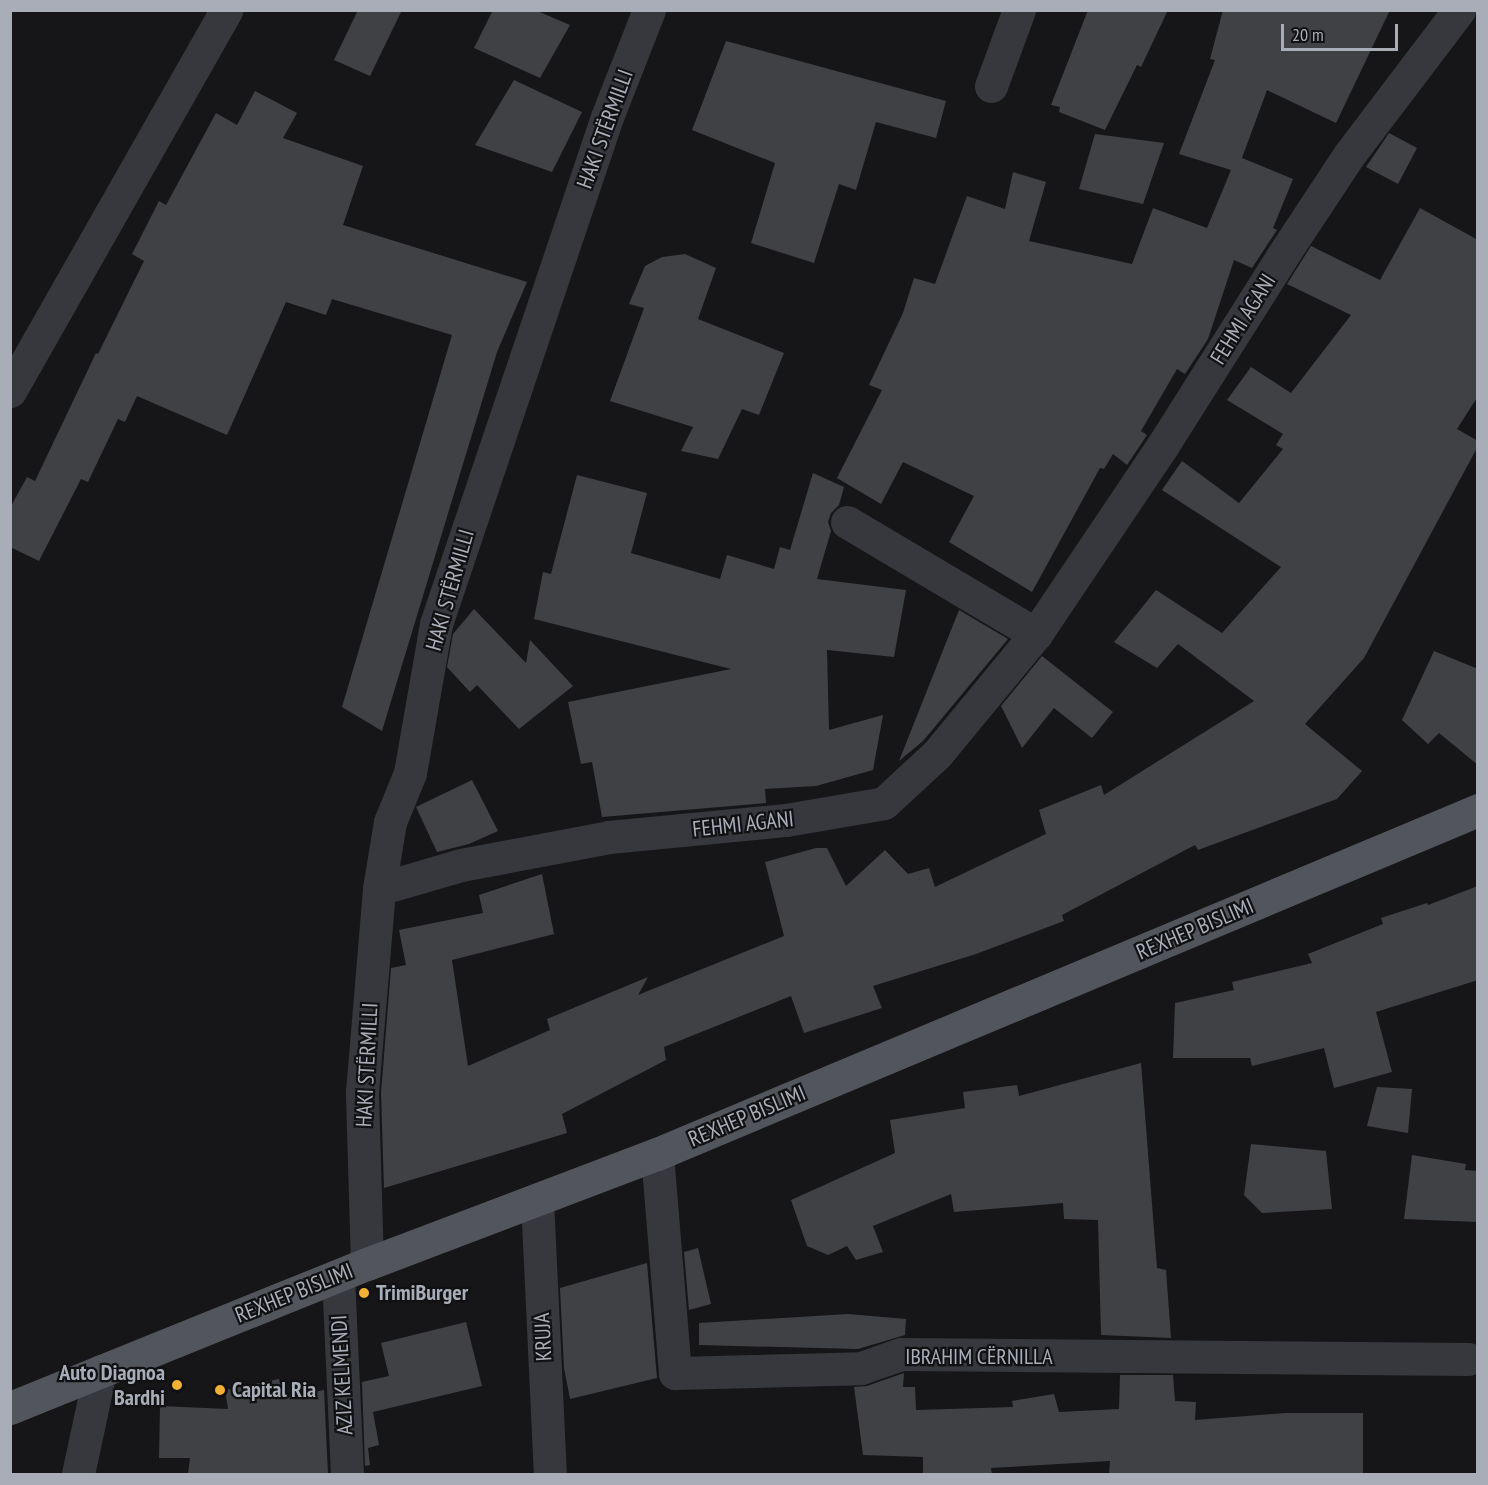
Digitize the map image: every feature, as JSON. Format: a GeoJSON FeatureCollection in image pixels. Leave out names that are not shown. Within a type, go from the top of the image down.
{"type":"FeatureCollection","features":[{"type":"Feature","properties":{"kind":"main road","name":"REXHEP BISLIMI"},"geometry":{"type":"LineString","coordinates":[[10,1408],[352,1270],[657,1154],[1478,810]]}},
{"type":"Feature","properties":{"kind":"street"},"geometry":{"type":"LineString","coordinates":[[10,391],[226,10]]}},
{"type":"Feature","properties":{"kind":"street","name":"HAKI STËRMILLI"},"geometry":{"type":"LineString","coordinates":[[352,1270],[362,1092],[379,889],[390,822],[410,773],[436,624],[607,117],[649,10]]}},
{"type":"Feature","properties":{"kind":"street"},"geometry":{"type":"LineString","coordinates":[[991,86],[1019,10]]}},
{"type":"Feature","properties":{"kind":"street","name":"FEHMI AGANI"},"geometry":{"type":"LineString","coordinates":[[379,889],[461,865],[609,837],[786,820],[884,803],[937,754],[1035,634],[1163,445],[1349,155],[1459,10]]}},
{"type":"Feature","properties":{"kind":"street"},"geometry":{"type":"LineString","coordinates":[[847,522],[1035,634]]}},
{"type":"Feature","properties":{"kind":"street","name":"IBRAHIM CËRNILLA"},"geometry":{"type":"LineString","coordinates":[[657,1154],[675,1373],[861,1368],[901,1354],[1468,1359]]}},
{"type":"Feature","properties":{"kind":"street","name":"KRUJA"},"geometry":{"type":"LineString","coordinates":[[537,1200],[550,1474]]}},
{"type":"Feature","properties":{"kind":"street","name":"AZIZ KELMENDI"},"geometry":{"type":"LineString","coordinates":[[347,1474],[352,1270]]}},
{"type":"Feature","properties":{"kind":"street"},"geometry":{"type":"LineString","coordinates":[[78,1474],[100,1371]]}},
{"type":"Feature","properties":{"kind":"building"},"geometry":{"type":"Polygon","coordinates":[[[358,10],[402,10],[370,76],[334,60],[358,10]]]}},
{"type":"Feature","properties":{"kind":"building"},"geometry":{"type":"Polygon","coordinates":[[[493,10],[535,10],[570,25],[540,78],[474,48],[493,10]]]}},
{"type":"Feature","properties":{"kind":"building"},"geometry":{"type":"Polygon","coordinates":[[[1088,10],[1168,10],[1141,67],[1137,65],[1105,130],[1059,112],[1060,107],[1051,105],[1088,10]]]}},
{"type":"Feature","properties":{"kind":"building"},"geometry":{"type":"Polygon","coordinates":[[[1223,10],[1390,10],[1336,123],[1267,90],[1242,158],[1293,179],[1273,228],[1277,230],[1252,268],[1234,260],[1208,339],[1185,374],[1177,369],[1141,431],[1147,435],[1127,465],[1113,454],[1104,469],[1100,468],[1032,592],[949,542],[974,496],[903,462],[881,504],[837,478],[882,390],[869,385],[903,313],[914,278],[935,284],[967,196],[1005,209],[1013,172],[1046,182],[1029,241],[1132,264],[1153,208],[1207,228],[1231,170],[1179,154],[1215,60],[1210,59],[1223,10]]]}},
{"type":"Feature","properties":{"kind":"building"},"geometry":{"type":"Polygon","coordinates":[[[726,41],[946,101],[936,138],[876,122],[856,190],[839,184],[814,263],[751,243],[775,163],[692,130],[726,41]]]}},
{"type":"Feature","properties":{"kind":"building"},"geometry":{"type":"Polygon","coordinates":[[[514,80],[582,112],[552,172],[475,145],[514,80]]]}},
{"type":"Feature","properties":{"kind":"building"},"geometry":{"type":"Polygon","coordinates":[[[255,91],[297,113],[283,138],[363,166],[343,225],[527,282],[497,352],[382,731],[342,707],[452,335],[332,299],[326,315],[286,302],[227,435],[137,396],[125,422],[118,419],[88,482],[81,479],[39,561],[10,547],[10,508],[27,477],[35,481],[96,353],[98,354],[144,261],[132,254],[159,201],[166,205],[216,113],[237,125],[255,91]]]}},
{"type":"Feature","properties":{"kind":"building"},"geometry":{"type":"Polygon","coordinates":[[[1389,133],[1417,148],[1398,184],[1366,167],[1389,133]]]}},
{"type":"Feature","properties":{"kind":"building"},"geometry":{"type":"Polygon","coordinates":[[[1095,134],[1164,143],[1143,204],[1079,189],[1095,134]]]}},
{"type":"Feature","properties":{"kind":"building"},"geometry":{"type":"Polygon","coordinates":[[[1420,208],[1478,240],[1478,396],[1457,429],[1478,441],[1478,446],[1364,658],[1305,724],[1362,771],[1337,799],[1198,850],[1195,845],[1062,915],[1064,921],[976,954],[873,986],[882,1008],[804,1033],[791,996],[664,1047],[666,1060],[562,1114],[567,1133],[384,1188],[381,1093],[391,968],[406,965],[399,930],[483,913],[479,895],[542,874],[554,934],[452,960],[468,1066],[550,1030],[547,1019],[648,977],[638,995],[784,936],[765,862],[816,848],[827,848],[846,886],[885,850],[908,874],[929,868],[935,887],[1046,834],[1039,810],[1101,785],[1104,795],[1254,701],[1178,644],[1157,668],[1114,642],[1156,590],[1222,633],[1281,567],[1162,490],[1182,461],[1239,503],[1283,449],[1276,445],[1283,434],[1227,400],[1251,367],[1291,393],[1351,315],[1287,284],[1311,246],[1380,280],[1420,208]]]}},
{"type":"Feature","properties":{"kind":"building"},"geometry":{"type":"Polygon","coordinates":[[[685,254],[716,268],[698,319],[784,353],[759,415],[742,409],[718,459],[681,451],[693,427],[610,401],[644,308],[629,304],[645,266],[662,257],[685,254]]]}},
{"type":"Feature","properties":{"kind":"building"},"geometry":{"type":"Polygon","coordinates":[[[813,473],[844,487],[839,505],[831,513],[828,522],[831,531],[817,579],[906,590],[894,657],[827,650],[829,730],[883,715],[873,770],[816,786],[765,789],[766,803],[602,817],[592,762],[581,764],[568,702],[731,669],[534,619],[543,572],[551,574],[577,475],[647,493],[631,553],[720,579],[727,555],[774,569],[780,547],[790,550],[813,473]]]}},
{"type":"Feature","properties":{"kind":"building"},"geometry":{"type":"Polygon","coordinates":[[[474,609],[526,663],[530,640],[573,686],[519,729],[477,685],[470,692],[447,667],[453,634],[474,609]]]}},
{"type":"Feature","properties":{"kind":"building"},"geometry":{"type":"Polygon","coordinates":[[[959,610],[1008,639],[923,741],[899,761],[959,610]]]}},
{"type":"Feature","properties":{"kind":"building"},"geometry":{"type":"Polygon","coordinates":[[[1434,651],[1478,669],[1478,765],[1439,733],[1428,744],[1402,720],[1434,651]]]}},
{"type":"Feature","properties":{"kind":"building"},"geometry":{"type":"Polygon","coordinates":[[[1042,656],[1113,712],[1092,738],[1054,708],[1022,748],[1001,706],[1042,656]]]}},
{"type":"Feature","properties":{"kind":"building"},"geometry":{"type":"Polygon","coordinates":[[[472,780],[498,831],[469,844],[437,852],[416,807],[472,780]]]}},
{"type":"Feature","properties":{"kind":"building"},"geometry":{"type":"Polygon","coordinates":[[[1478,886],[1478,980],[1376,1012],[1392,1072],[1334,1088],[1324,1048],[1252,1066],[1250,1058],[1173,1058],[1175,1003],[1234,990],[1232,982],[1312,963],[1308,954],[1383,924],[1381,918],[1427,903],[1428,905],[1478,886]]]}},
{"type":"Feature","properties":{"kind":"building"},"geometry":{"type":"Polygon","coordinates":[[[1141,1063],[1157,1268],[1166,1270],[1171,1338],[1101,1335],[1098,1220],[1064,1219],[1063,1203],[954,1212],[951,1194],[873,1226],[883,1252],[856,1260],[847,1246],[828,1255],[807,1246],[791,1200],[895,1153],[890,1120],[965,1108],[963,1092],[1017,1085],[1019,1096],[1141,1063]]]}},
{"type":"Feature","properties":{"kind":"building"},"geometry":{"type":"Polygon","coordinates":[[[1377,1087],[1412,1089],[1408,1133],[1367,1126],[1377,1087]]]}},
{"type":"Feature","properties":{"kind":"building"},"geometry":{"type":"Polygon","coordinates":[[[1251,1144],[1326,1151],[1332,1209],[1262,1213],[1244,1195],[1251,1144]]]}},
{"type":"Feature","properties":{"kind":"building"},"geometry":{"type":"Polygon","coordinates":[[[1412,1155],[1466,1164],[1465,1170],[1478,1171],[1478,1222],[1404,1219],[1412,1155]]]}},
{"type":"Feature","properties":{"kind":"building"},"geometry":{"type":"Polygon","coordinates":[[[698,1248],[711,1304],[689,1310],[684,1252],[698,1248]]]}},
{"type":"Feature","properties":{"kind":"building"},"geometry":{"type":"Polygon","coordinates":[[[647,1263],[657,1378],[570,1399],[564,1368],[560,1288],[647,1263]]]}},
{"type":"Feature","properties":{"kind":"building"},"geometry":{"type":"Polygon","coordinates":[[[848,1314],[906,1319],[905,1335],[858,1349],[699,1345],[699,1323],[848,1314]]]}},
{"type":"Feature","properties":{"kind":"building"},"geometry":{"type":"Polygon","coordinates":[[[466,1322],[482,1386],[373,1412],[379,1445],[368,1448],[370,1465],[365,1466],[362,1382],[389,1376],[381,1343],[466,1322]]]}},
{"type":"Feature","properties":{"kind":"building"},"geometry":{"type":"Polygon","coordinates":[[[904,1373],[903,1387],[915,1387],[916,1410],[1013,1407],[1012,1401],[1054,1394],[1059,1412],[1119,1409],[1120,1375],[1173,1375],[1175,1401],[1196,1402],[1195,1420],[1286,1413],[1363,1413],[1363,1474],[1109,1474],[1110,1461],[991,1468],[992,1474],[923,1474],[923,1457],[863,1455],[854,1387],[867,1386],[904,1373]]]}},
{"type":"Feature","properties":{"kind":"building"},"geometry":{"type":"Polygon","coordinates":[[[279,1379],[283,1398],[324,1390],[328,1474],[188,1474],[190,1458],[159,1458],[160,1406],[228,1409],[225,1390],[279,1379]]]}},
{"type":"Feature","properties":{"kind":"place","name":"TrimiBurger"},"geometry":{"type":"Point","coordinates":[364,1293]}},
{"type":"Feature","properties":{"kind":"place","name":"Auto Diagnoa Bardhi"},"geometry":{"type":"Point","coordinates":[177,1385]}},
{"type":"Feature","properties":{"kind":"place","name":"Capital Ria"},"geometry":{"type":"Point","coordinates":[220,1390]}}]}
